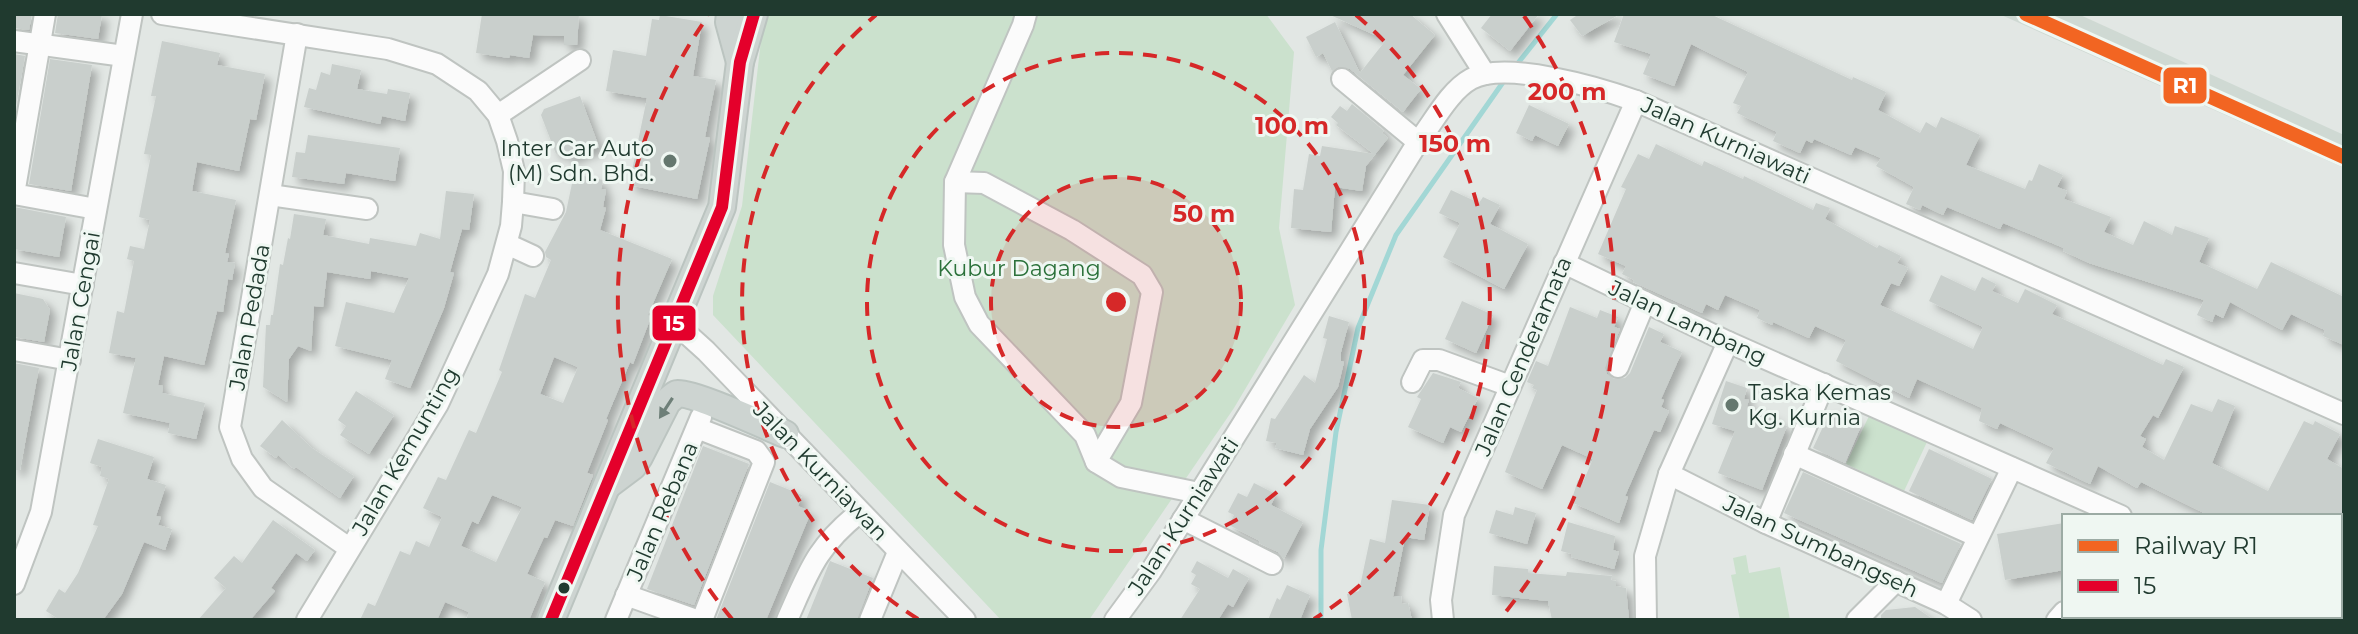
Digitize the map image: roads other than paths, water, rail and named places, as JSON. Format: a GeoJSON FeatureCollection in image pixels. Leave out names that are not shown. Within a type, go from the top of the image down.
{"type":"FeatureCollection","features":[{"type":"Feature","properties":{"kind":"main road"},"geometry":{"type":"LineString","coordinates":[[730,14],[729,22],[740,62]]}},
{"type":"Feature","properties":{"kind":"main road"},"geometry":{"type":"LineString","coordinates":[[551,620],[722,207],[740,62],[754,14]]}},
{"type":"Feature","properties":{"kind":"main road"},"geometry":{"type":"LineString","coordinates":[[606,486],[633,466],[667,402],[674,395],[681,394],[708,403],[785,434]]}},
{"type":"Feature","properties":{"kind":"street"},"geometry":{"type":"LineString","coordinates":[[45,14],[14,194],[96,209]]}},
{"type":"Feature","properties":{"kind":"street","name":"Jalan Cengai"},"geometry":{"type":"LineString","coordinates":[[14,584],[41,512],[132,14]]}},
{"type":"Feature","properties":{"kind":"street","name":"Jalan Kemunting"},"geometry":{"type":"LineString","coordinates":[[162,14],[388,49],[437,64],[478,91],[498,115],[514,171],[507,244],[498,274],[438,404],[307,620]]}},
{"type":"Feature","properties":{"kind":"street"},"geometry":{"type":"LineString","coordinates":[[1026,14],[955,182],[954,245],[965,297],[979,324],[1085,435],[1096,462],[1121,477],[1199,493]]}},
{"type":"Feature","properties":{"kind":"street"},"geometry":{"type":"LineString","coordinates":[[1447,14],[1490,74]]}},
{"type":"Feature","properties":{"kind":"street","name":"Jalan Pedada"},"geometry":{"type":"LineString","coordinates":[[297,34],[230,427],[242,459],[263,488],[349,548]]}},
{"type":"Feature","properties":{"kind":"street"},"geometry":{"type":"LineString","coordinates":[[14,41],[124,56]]}},
{"type":"Feature","properties":{"kind":"street"},"geometry":{"type":"LineString","coordinates":[[498,115],[580,60]]}},
{"type":"Feature","properties":{"kind":"street","name":"Jalan Kurniawati"},"geometry":{"type":"LineString","coordinates":[[1115,620],[1151,571],[1418,142],[1469,80],[1490,74],[1540,74],[1636,101],[2344,414]]}},
{"type":"Feature","properties":{"kind":"street"},"geometry":{"type":"LineString","coordinates":[[1342,79],[1418,142]]}},
{"type":"Feature","properties":{"kind":"street","name":"Jalan Cenderamata"},"geometry":{"type":"LineString","coordinates":[[1443,620],[1441,600],[1454,515],[1636,101]]}},
{"type":"Feature","properties":{"kind":"street"},"geometry":{"type":"LineString","coordinates":[[955,182],[984,183],[1072,230],[1142,275],[1152,292],[1131,403],[1096,462]]}},
{"type":"Feature","properties":{"kind":"street"},"geometry":{"type":"LineString","coordinates":[[270,195],[367,209]]}},
{"type":"Feature","properties":{"kind":"street"},"geometry":{"type":"LineString","coordinates":[[513,202],[553,209]]}},
{"type":"Feature","properties":{"kind":"street"},"geometry":{"type":"LineString","coordinates":[[507,244],[533,256]]}},
{"type":"Feature","properties":{"kind":"street","name":"Jalan Lambang"},"geometry":{"type":"LineString","coordinates":[[1564,263],[1728,342],[2116,514]]}},
{"type":"Feature","properties":{"kind":"street"},"geometry":{"type":"LineString","coordinates":[[14,273],[83,285]]}},
{"type":"Feature","properties":{"kind":"street"},"geometry":{"type":"LineString","coordinates":[[1618,367],[1645,302]]}},
{"type":"Feature","properties":{"kind":"street","name":"Jalan Kurniawan"},"geometry":{"type":"LineString","coordinates":[[675,323],[706,351],[965,620]]}},
{"type":"Feature","properties":{"kind":"street"},"geometry":{"type":"LineString","coordinates":[[1646,620],[1645,556],[1669,474],[1728,342]]}},
{"type":"Feature","properties":{"kind":"street"},"geometry":{"type":"LineString","coordinates":[[14,350],[70,360]]}},
{"type":"Feature","properties":{"kind":"street"},"geometry":{"type":"LineString","coordinates":[[1412,382],[1423,360],[1439,360],[1510,386]]}},
{"type":"Feature","properties":{"kind":"street"},"geometry":{"type":"LineString","coordinates":[[1766,523],[1824,384]]}},
{"type":"Feature","properties":{"kind":"street","name":"Jalan Rebana"},"geometry":{"type":"LineString","coordinates":[[616,620],[708,403]]}},
{"type":"Feature","properties":{"kind":"street"},"geometry":{"type":"LineString","coordinates":[[626,595],[699,620],[764,462],[756,451],[697,428]]}},
{"type":"Feature","properties":{"kind":"street"},"geometry":{"type":"LineString","coordinates":[[1794,454],[1978,537]]}},
{"type":"Feature","properties":{"kind":"street"},"geometry":{"type":"LineString","coordinates":[[1946,604],[2012,468]]}},
{"type":"Feature","properties":{"kind":"street","name":"Jalan Sumbangseh"},"geometry":{"type":"LineString","coordinates":[[1669,474],[1766,523],[1946,604],[1965,619]]}},
{"type":"Feature","properties":{"kind":"street"},"geometry":{"type":"LineString","coordinates":[[787,620],[813,561],[835,532],[860,512]]}},
{"type":"Feature","properties":{"kind":"street"},"geometry":{"type":"LineString","coordinates":[[1183,519],[1272,564]]}},
{"type":"Feature","properties":{"kind":"street"},"geometry":{"type":"LineString","coordinates":[[870,620],[898,552]]}},
{"type":"Feature","properties":{"kind":"street"},"geometry":{"type":"LineString","coordinates":[[1857,620],[1896,581]]}},
{"type":"Feature","properties":{"kind":"waterway"},"geometry":{"type":"LineString","coordinates":[[1514,68],[1557,14]]}},
{"type":"Feature","properties":{"kind":"waterway"},"geometry":{"type":"LineString","coordinates":[[1321,620],[1321,550],[1336,432],[1358,328],[1396,235],[1506,78]]}},
{"type":"Feature","properties":{"kind":"rail line","name":"R1"},"geometry":{"type":"LineString","coordinates":[[2026,14],[2344,157]]}},
{"type":"Feature","properties":{"kind":"place","name":"Inter Car Auto (M) Sdn. Bhd."},"geometry":{"type":"Point","coordinates":[670,161]}},
{"type":"Feature","properties":{"kind":"place","name":"Taska Kemas Kg. Kurnia"},"geometry":{"type":"Point","coordinates":[1732,405]}},
{"type":"Feature","properties":{"kind":"park label","name":"Kubur Dagang"},"geometry":{"type":"Point","coordinates":[1019,268]}}]}
